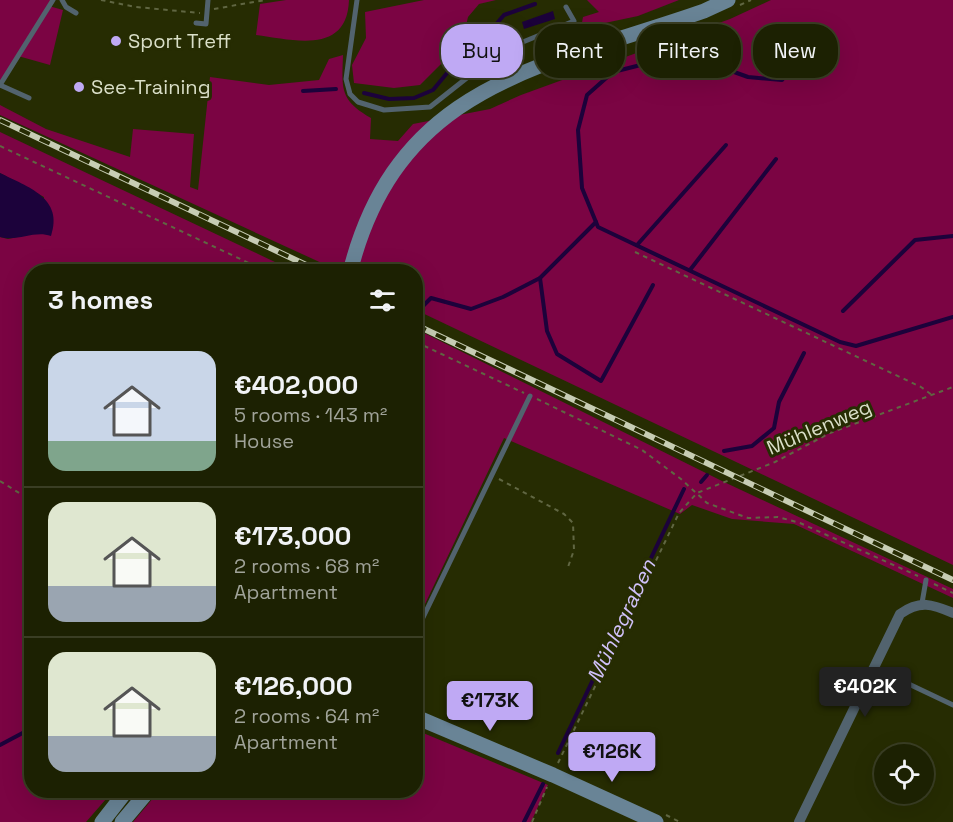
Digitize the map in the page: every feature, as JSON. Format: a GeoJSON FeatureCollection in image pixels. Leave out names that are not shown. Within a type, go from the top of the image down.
{"type":"FeatureCollection","features":[{"type":"Feature","properties":{"kind":"main road"},"geometry":{"type":"LineString","coordinates":[[352,264],[357,243],[371,207],[389,174],[432,126],[471,99],[546,64],[704,12],[728,0]]}},
{"type":"Feature","properties":{"kind":"main road"},"geometry":{"type":"LineString","coordinates":[[423,720],[554,775],[656,822]]}},
{"type":"Feature","properties":{"kind":"main road"},"geometry":{"type":"LineString","coordinates":[[102,822],[121,798]]}},
{"type":"Feature","properties":{"kind":"main road"},"geometry":{"type":"LineString","coordinates":[[123,822],[142,798]]}},
{"type":"Feature","properties":{"kind":"street"},"geometry":{"type":"LineString","coordinates":[[800,822],[900,614],[911,606],[922,603],[934,604],[953,613]]}},
{"type":"Feature","properties":{"kind":"lane"},"geometry":{"type":"LineString","coordinates":[[30,98],[0,85],[52,0]]}},
{"type":"Feature","properties":{"kind":"lane"},"geometry":{"type":"LineString","coordinates":[[62,0],[66,7],[76,13]]}},
{"type":"Feature","properties":{"kind":"lane"},"geometry":{"type":"LineString","coordinates":[[196,23],[206,24],[208,0]]}},
{"type":"Feature","properties":{"kind":"lane"},"geometry":{"type":"LineString","coordinates":[[357,0],[346,79],[350,94],[358,102],[384,110],[430,107],[501,51],[574,21],[566,7]]}},
{"type":"Feature","properties":{"kind":"lane"},"geometry":{"type":"LineString","coordinates":[[423,617],[530,396]]}},
{"type":"Feature","properties":{"kind":"lane"},"geometry":{"type":"LineString","coordinates":[[922,603],[926,580]]}},
{"type":"Feature","properties":{"kind":"lane"},"geometry":{"type":"LineString","coordinates":[[873,667],[953,705]]}},
{"type":"Feature","properties":{"kind":"path"},"geometry":{"type":"LineString","coordinates":[[103,0],[136,7],[198,13],[265,0]]}},
{"type":"Feature","properties":{"kind":"path"},"geometry":{"type":"LineString","coordinates":[[0,146],[251,264]]}},
{"type":"Feature","properties":{"kind":"path"},"geometry":{"type":"LineString","coordinates":[[635,252],[921,387],[932,396]]}},
{"type":"Feature","properties":{"kind":"path"},"geometry":{"type":"LineString","coordinates":[[423,345],[642,450],[681,479],[707,503],[748,518],[778,517],[800,522],[953,593]]}},
{"type":"Feature","properties":{"kind":"path","name":"Mühlenweg"},"geometry":{"type":"LineString","coordinates":[[696,493],[775,462],[830,433],[953,387]]}},
{"type":"Feature","properties":{"kind":"path"},"geometry":{"type":"LineString","coordinates":[[491,475],[564,514],[573,523],[574,550],[568,567]]}},
{"type":"Feature","properties":{"kind":"path"},"geometry":{"type":"LineString","coordinates":[[0,481],[24,496]]}},
{"type":"Feature","properties":{"kind":"path"},"geometry":{"type":"LineString","coordinates":[[532,822],[679,513],[696,493]]}},
{"type":"Feature","properties":{"kind":"shaded area"},"geometry":{"type":"Polygon","coordinates":[[[0,0],[53,0],[49,6],[63,10],[50,65],[18,56],[0,85],[0,0]]]}},
{"type":"Feature","properties":{"kind":"shaded area"},"geometry":{"type":"Polygon","coordinates":[[[286,0],[349,0],[346,18],[339,29],[329,37],[302,41],[256,35],[260,4],[286,0]]]}},
{"type":"Feature","properties":{"kind":"shaded area"},"geometry":{"type":"Polygon","coordinates":[[[424,0],[496,0],[479,4],[468,17],[466,24],[441,24],[441,64],[420,85],[394,88],[354,83],[352,65],[366,38],[365,12],[424,0]]]}},
{"type":"Feature","properties":{"kind":"shaded area"},"geometry":{"type":"Polygon","coordinates":[[[587,0],[679,0],[638,16],[600,24],[582,24],[583,17],[599,12],[587,0]]]}},
{"type":"Feature","properties":{"kind":"shaded area"},"geometry":{"type":"Polygon","coordinates":[[[771,0],[953,0],[953,565],[423,313],[423,264],[324,264],[0,115],[0,105],[46,129],[130,157],[133,129],[194,134],[190,187],[198,190],[210,77],[269,85],[319,80],[329,59],[343,55],[342,76],[345,92],[353,105],[371,118],[370,139],[398,141],[413,124],[490,109],[568,78],[625,78],[625,57],[637,53],[637,78],[741,78],[741,24],[716,24],[771,0]]]}},
{"type":"Feature","properties":{"kind":"shaded area"},"geometry":{"type":"Polygon","coordinates":[[[553,11],[555,19],[524,29],[522,22],[553,11]]]}},
{"type":"Feature","properties":{"kind":"shaded area"},"geometry":{"type":"Polygon","coordinates":[[[0,132],[279,264],[24,264],[24,798],[107,798],[86,822],[0,822],[0,237],[8,239],[41,232],[44,197],[0,173],[0,132]]]}},
{"type":"Feature","properties":{"kind":"shaded area"},"geometry":{"type":"Polygon","coordinates":[[[0,173],[32,189],[48,203],[54,223],[51,236],[38,234],[13,238],[0,237],[0,173]]]}},
{"type":"Feature","properties":{"kind":"shaded area"},"geometry":{"type":"Polygon","coordinates":[[[423,332],[724,482],[953,589],[953,598],[794,524],[732,519],[692,505],[680,514],[504,438],[423,608],[423,332]]]}},
{"type":"Feature","properties":{"kind":"shaded area"},"geometry":{"type":"Polygon","coordinates":[[[423,733],[548,785],[531,822],[133,822],[153,798],[423,798],[423,733]]]}},
{"type":"Feature","properties":{"kind":"waterway"},"geometry":{"type":"LineString","coordinates":[[364,93],[389,99],[414,98],[433,90],[462,55],[486,36],[504,15],[535,4]]}},
{"type":"Feature","properties":{"kind":"waterway"},"geometry":{"type":"LineString","coordinates":[[753,77],[684,54],[613,72],[587,95],[578,130],[582,188],[598,227],[840,342],[856,346],[953,317]]}},
{"type":"Feature","properties":{"kind":"waterway"},"geometry":{"type":"LineString","coordinates":[[759,78],[782,80],[783,78]]}},
{"type":"Feature","properties":{"kind":"waterway"},"geometry":{"type":"LineString","coordinates":[[303,91],[336,89]]}},
{"type":"Feature","properties":{"kind":"waterway"},"geometry":{"type":"LineString","coordinates":[[637,245],[726,145]]}},
{"type":"Feature","properties":{"kind":"waterway"},"geometry":{"type":"LineString","coordinates":[[690,270],[776,159]]}},
{"type":"Feature","properties":{"kind":"waterway"},"geometry":{"type":"LineString","coordinates":[[423,306],[431,298],[471,309],[503,297],[540,278],[596,222]]}},
{"type":"Feature","properties":{"kind":"waterway","name":"Mühlegraben"},"geometry":{"type":"LineString","coordinates":[[843,311],[915,240],[953,236]]}},
{"type":"Feature","properties":{"kind":"waterway"},"geometry":{"type":"LineString","coordinates":[[540,278],[547,331],[557,354],[601,381],[653,285]]}},
{"type":"Feature","properties":{"kind":"waterway","name":"Mühlegraben"},"geometry":{"type":"LineString","coordinates":[[724,451],[752,446],[774,428],[779,402],[804,353]]}},
{"type":"Feature","properties":{"kind":"waterway","name":"Mühlegraben"},"geometry":{"type":"LineString","coordinates":[[701,482],[707,475]]}},
{"type":"Feature","properties":{"kind":"waterway","name":"Mühlegraben"},"geometry":{"type":"LineString","coordinates":[[558,753],[684,489]]}},
{"type":"Feature","properties":{"kind":"waterway"},"geometry":{"type":"LineString","coordinates":[[0,745],[24,732]]}},
{"type":"Feature","properties":{"kind":"waterway","name":"Mühlegraben"},"geometry":{"type":"LineString","coordinates":[[524,822],[543,784]]}},
{"type":"Feature","properties":{"kind":"railway"},"geometry":{"type":"LineString","coordinates":[[0,120],[304,264]]}},
{"type":"Feature","properties":{"kind":"railway"},"geometry":{"type":"LineString","coordinates":[[423,328],[953,580]]}},
{"type":"Feature","properties":{"kind":"place","name":"Sport Treff"},"geometry":{"type":"Point","coordinates":[116,41]}},
{"type":"Feature","properties":{"kind":"place","name":"See-Training"},"geometry":{"type":"Point","coordinates":[79,87]}}]}
